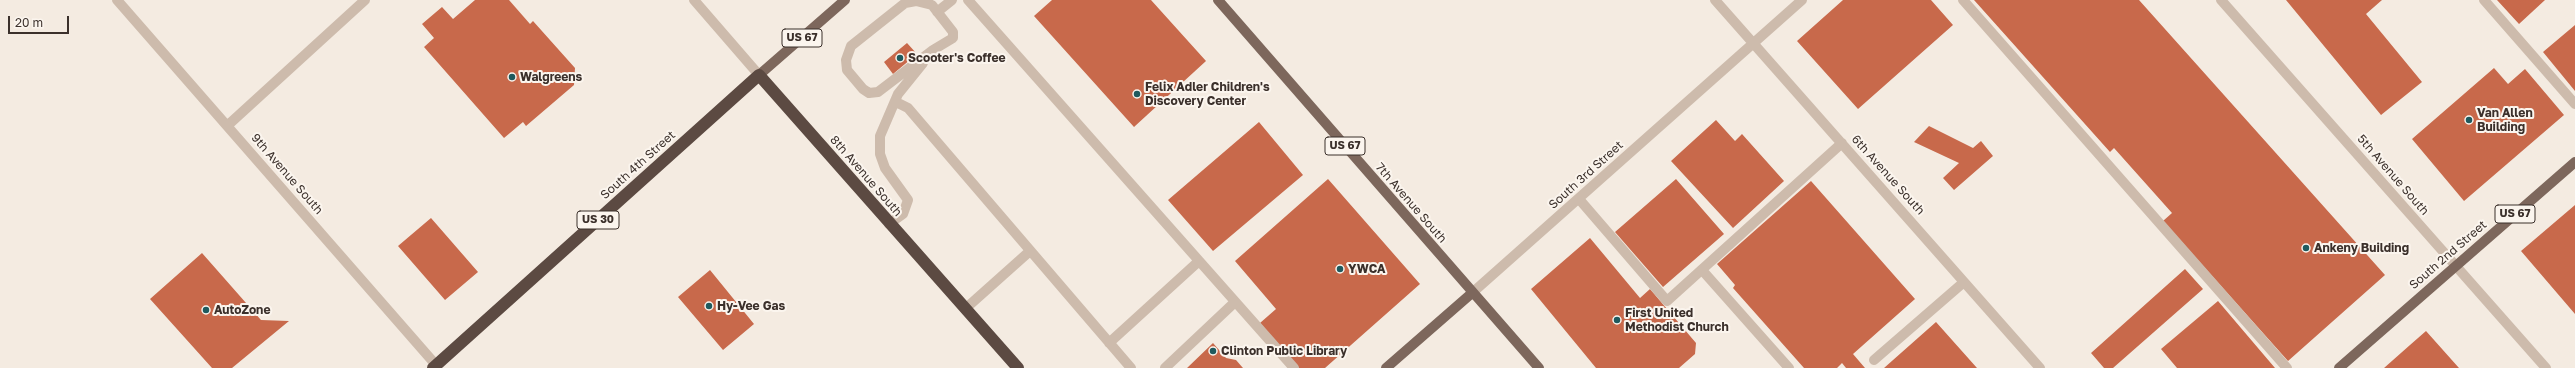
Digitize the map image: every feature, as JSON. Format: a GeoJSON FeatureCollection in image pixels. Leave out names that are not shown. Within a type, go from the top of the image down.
{"type":"FeatureCollection","features":[{"type":"Feature","properties":{"kind":"highway","name":"8th Avenue South"},"geometry":{"type":"LineString","coordinates":[[759,75],[1018,368]]}},
{"type":"Feature","properties":{"kind":"highway","name":"South 4th Street"},"geometry":{"type":"LineString","coordinates":[[435,367],[759,75]]}},
{"type":"Feature","properties":{"kind":"main road","name":"South 4th Street"},"geometry":{"type":"LineString","coordinates":[[759,75],[845,0]]}},
{"type":"Feature","properties":{"kind":"main road","name":"7th Avenue South"},"geometry":{"type":"LineString","coordinates":[[1218,0],[1539,368]]}},
{"type":"Feature","properties":{"kind":"main road","name":"South 2nd Street"},"geometry":{"type":"LineString","coordinates":[[2339,368],[2575,162]]}},
{"type":"Feature","properties":{"kind":"main road","name":"South 3rd Street"},"geometry":{"type":"LineString","coordinates":[[1386,368],[1472,293]]}},
{"type":"Feature","properties":{"kind":"street","name":"9th Avenue South"},"geometry":{"type":"LineString","coordinates":[[117,0],[435,367]]}},
{"type":"Feature","properties":{"kind":"street"},"geometry":{"type":"LineString","coordinates":[[227,126],[365,0]]}},
{"type":"Feature","properties":{"kind":"street","name":"8th Avenue South"},"geometry":{"type":"LineString","coordinates":[[694,0],[759,75]]}},
{"type":"Feature","properties":{"kind":"street"},"geometry":{"type":"LineString","coordinates":[[937,12],[952,0]]}},
{"type":"Feature","properties":{"kind":"street"},"geometry":{"type":"LineString","coordinates":[[968,0],[1294,368]]}},
{"type":"Feature","properties":{"kind":"street","name":"6th Avenue South"},"geometry":{"type":"LineString","coordinates":[[1715,0],[2040,368]]}},
{"type":"Feature","properties":{"kind":"street","name":"South 3rd Street"},"geometry":{"type":"LineString","coordinates":[[1472,293],[1802,0]]}},
{"type":"Feature","properties":{"kind":"street"},"geometry":{"type":"LineString","coordinates":[[1963,0],[2287,368]]}},
{"type":"Feature","properties":{"kind":"street","name":"5th Avenue South"},"geometry":{"type":"LineString","coordinates":[[2221,0],[2546,368]]}},
{"type":"Feature","properties":{"kind":"street"},"geometry":{"type":"LineString","coordinates":[[2484,0],[2575,104]]}},
{"type":"Feature","properties":{"kind":"street"},"geometry":{"type":"LineString","coordinates":[[916,1],[932,5],[937,12],[953,32],[953,38],[933,50],[878,92],[869,93],[863,89],[847,70],[846,60],[851,46],[905,3],[916,1]]}},
{"type":"Feature","properties":{"kind":"street"},"geometry":{"type":"LineString","coordinates":[[890,224],[903,214],[908,200],[885,168],[880,154],[880,136],[896,102],[898,94],[933,50]]}},
{"type":"Feature","properties":{"kind":"street"},"geometry":{"type":"LineString","coordinates":[[896,102],[908,108],[1131,368]]}},
{"type":"Feature","properties":{"kind":"street"},"geometry":{"type":"LineString","coordinates":[[1578,199],[1667,301],[1842,143]]}},
{"type":"Feature","properties":{"kind":"street"},"geometry":{"type":"LineString","coordinates":[[965,309],[1030,251]]}},
{"type":"Feature","properties":{"kind":"street"},"geometry":{"type":"LineString","coordinates":[[1109,343],[1199,261]]}},
{"type":"Feature","properties":{"kind":"street"},"geometry":{"type":"LineString","coordinates":[[1702,270],[1789,368]]}},
{"type":"Feature","properties":{"kind":"street"},"geometry":{"type":"LineString","coordinates":[[1874,360],[1964,282]]}},
{"type":"Feature","properties":{"kind":"street"},"geometry":{"type":"LineString","coordinates":[[1165,368],[1235,302]]}},
{"type":"Feature","properties":{"kind":"building","name":"Walgreens"},"geometry":{"type":"Polygon","coordinates":[[[475,0],[509,0],[530,24],[533,21],[575,68],[574,85],[526,126],[523,122],[504,138],[424,47],[434,38],[422,24],[442,7],[453,19],[475,0]]]}},
{"type":"Feature","properties":{"kind":"building","name":"Felix Adler Children's Discovery Center"},"geometry":{"type":"Polygon","coordinates":[[[1052,0],[1151,0],[1206,61],[1134,127],[1034,16],[1052,0]]]}},
{"type":"Feature","properties":{"kind":"building"},"geometry":{"type":"Polygon","coordinates":[[[1843,0],[1931,0],[1953,25],[1858,109],[1797,41],[1843,0]]]}},
{"type":"Feature","properties":{"kind":"building"},"geometry":{"type":"Polygon","coordinates":[[[1974,0],[2139,0],[2385,275],[2288,361],[2163,221],[2172,213],[2114,148],[2110,152],[1974,0]]]}},
{"type":"Feature","properties":{"kind":"building"},"geometry":{"type":"Polygon","coordinates":[[[2286,0],[2382,0],[2366,14],[2422,82],[2381,115],[2286,0]]]}},
{"type":"Feature","properties":{"kind":"building"},"geometry":{"type":"Polygon","coordinates":[[[2497,0],[2545,0],[2519,24],[2497,0]]]}},
{"type":"Feature","properties":{"kind":"building"},"geometry":{"type":"Polygon","coordinates":[[[2575,25],[2575,91],[2543,52],[2575,25]]]}},
{"type":"Feature","properties":{"kind":"building","name":"Scooter's Coffee"},"geometry":{"type":"Polygon","coordinates":[[[907,43],[917,54],[893,74],[884,62],[907,43]]]}},
{"type":"Feature","properties":{"kind":"building","name":"Van Allen Building"},"geometry":{"type":"Polygon","coordinates":[[[2494,68],[2508,84],[2525,69],[2564,115],[2464,201],[2412,139],[2494,68]]]}},
{"type":"Feature","properties":{"kind":"building"},"geometry":{"type":"Polygon","coordinates":[[[1716,120],[1735,141],[1742,134],[1784,181],[1733,228],[1671,161],[1716,120]]]}},
{"type":"Feature","properties":{"kind":"building"},"geometry":{"type":"Polygon","coordinates":[[[1259,122],[1303,175],[1213,251],[1168,200],[1259,122]]]}},
{"type":"Feature","properties":{"kind":"building"},"geometry":{"type":"Polygon","coordinates":[[[1929,126],[1973,148],[1981,141],[1993,156],[1954,190],[1943,178],[1959,163],[1914,142],[1929,126]]]}},
{"type":"Feature","properties":{"kind":"building"},"geometry":{"type":"Polygon","coordinates":[[[1328,179],[1420,284],[1325,368],[1299,368],[1260,323],[1276,309],[1235,261],[1328,179]]]}},
{"type":"Feature","properties":{"kind":"building"},"geometry":{"type":"Polygon","coordinates":[[[1676,179],[1724,234],[1663,287],[1615,232],[1676,179]]]}},
{"type":"Feature","properties":{"kind":"building"},"geometry":{"type":"Polygon","coordinates":[[[1811,181],[1915,299],[1853,354],[1865,368],[1846,368],[1842,363],[1837,368],[1804,368],[1733,288],[1735,285],[1717,264],[1811,181]]]}},
{"type":"Feature","properties":{"kind":"building"},"geometry":{"type":"Polygon","coordinates":[[[2575,205],[2575,314],[2521,251],[2575,205]]]}},
{"type":"Feature","properties":{"kind":"building"},"geometry":{"type":"Polygon","coordinates":[[[431,218],[478,272],[445,300],[398,246],[431,218]]]}},
{"type":"Feature","properties":{"kind":"building","name":"First United Methodist Church"},"geometry":{"type":"Polygon","coordinates":[[[1590,238],[1640,298],[1650,289],[1696,343],[1695,354],[1679,368],[1596,368],[1531,289],[1590,238]]]}},
{"type":"Feature","properties":{"kind":"building","name":"AutoZone"},"geometry":{"type":"Polygon","coordinates":[[[202,253],[261,320],[289,321],[232,368],[212,368],[150,299],[202,253]]]}},
{"type":"Feature","properties":{"kind":"building"},"geometry":{"type":"Polygon","coordinates":[[[2185,269],[2203,289],[2113,368],[2104,368],[2091,353],[2185,269]]]}},
{"type":"Feature","properties":{"kind":"building"},"geometry":{"type":"Polygon","coordinates":[[[710,270],[754,324],[723,350],[678,297],[710,270]]]}},
{"type":"Feature","properties":{"kind":"building"},"geometry":{"type":"Polygon","coordinates":[[[2218,301],[2275,368],[2177,368],[2161,349],[2218,301]]]}},
{"type":"Feature","properties":{"kind":"building"},"geometry":{"type":"Polygon","coordinates":[[[1936,322],[1977,368],[1884,368],[1936,322]]]}},
{"type":"Feature","properties":{"kind":"building"},"geometry":{"type":"Polygon","coordinates":[[[2426,331],[2459,368],[2384,368],[2410,345],[2426,331]]]}},
{"type":"Feature","properties":{"kind":"building","name":"Clinton Public Library"},"geometry":{"type":"Polygon","coordinates":[[[1213,343],[1226,358],[1236,360],[1243,368],[1187,368],[1213,343]]]}},
{"type":"Feature","properties":{"kind":"place","name":"Scooter's Coffee"},"geometry":{"type":"Point","coordinates":[900,58]}},
{"type":"Feature","properties":{"kind":"place","name":"Walgreens"},"geometry":{"type":"Point","coordinates":[512,77]}},
{"type":"Feature","properties":{"kind":"place","name":"Felix Adler Children's Discovery Center"},"geometry":{"type":"Point","coordinates":[1137,94]}},
{"type":"Feature","properties":{"kind":"place","name":"Van Allen Building"},"geometry":{"type":"Point","coordinates":[2469,120]}},
{"type":"Feature","properties":{"kind":"place","name":"Ankeny Building"},"geometry":{"type":"Point","coordinates":[2306,248]}},
{"type":"Feature","properties":{"kind":"place","name":"YWCA"},"geometry":{"type":"Point","coordinates":[1340,269]}},
{"type":"Feature","properties":{"kind":"place","name":"Hy-Vee Gas"},"geometry":{"type":"Point","coordinates":[709,306]}},
{"type":"Feature","properties":{"kind":"place","name":"AutoZone"},"geometry":{"type":"Point","coordinates":[206,310]}},
{"type":"Feature","properties":{"kind":"place","name":"First United Methodist Church"},"geometry":{"type":"Point","coordinates":[1617,320]}},
{"type":"Feature","properties":{"kind":"place","name":"Clinton Public Library"},"geometry":{"type":"Point","coordinates":[1213,351]}}]}
